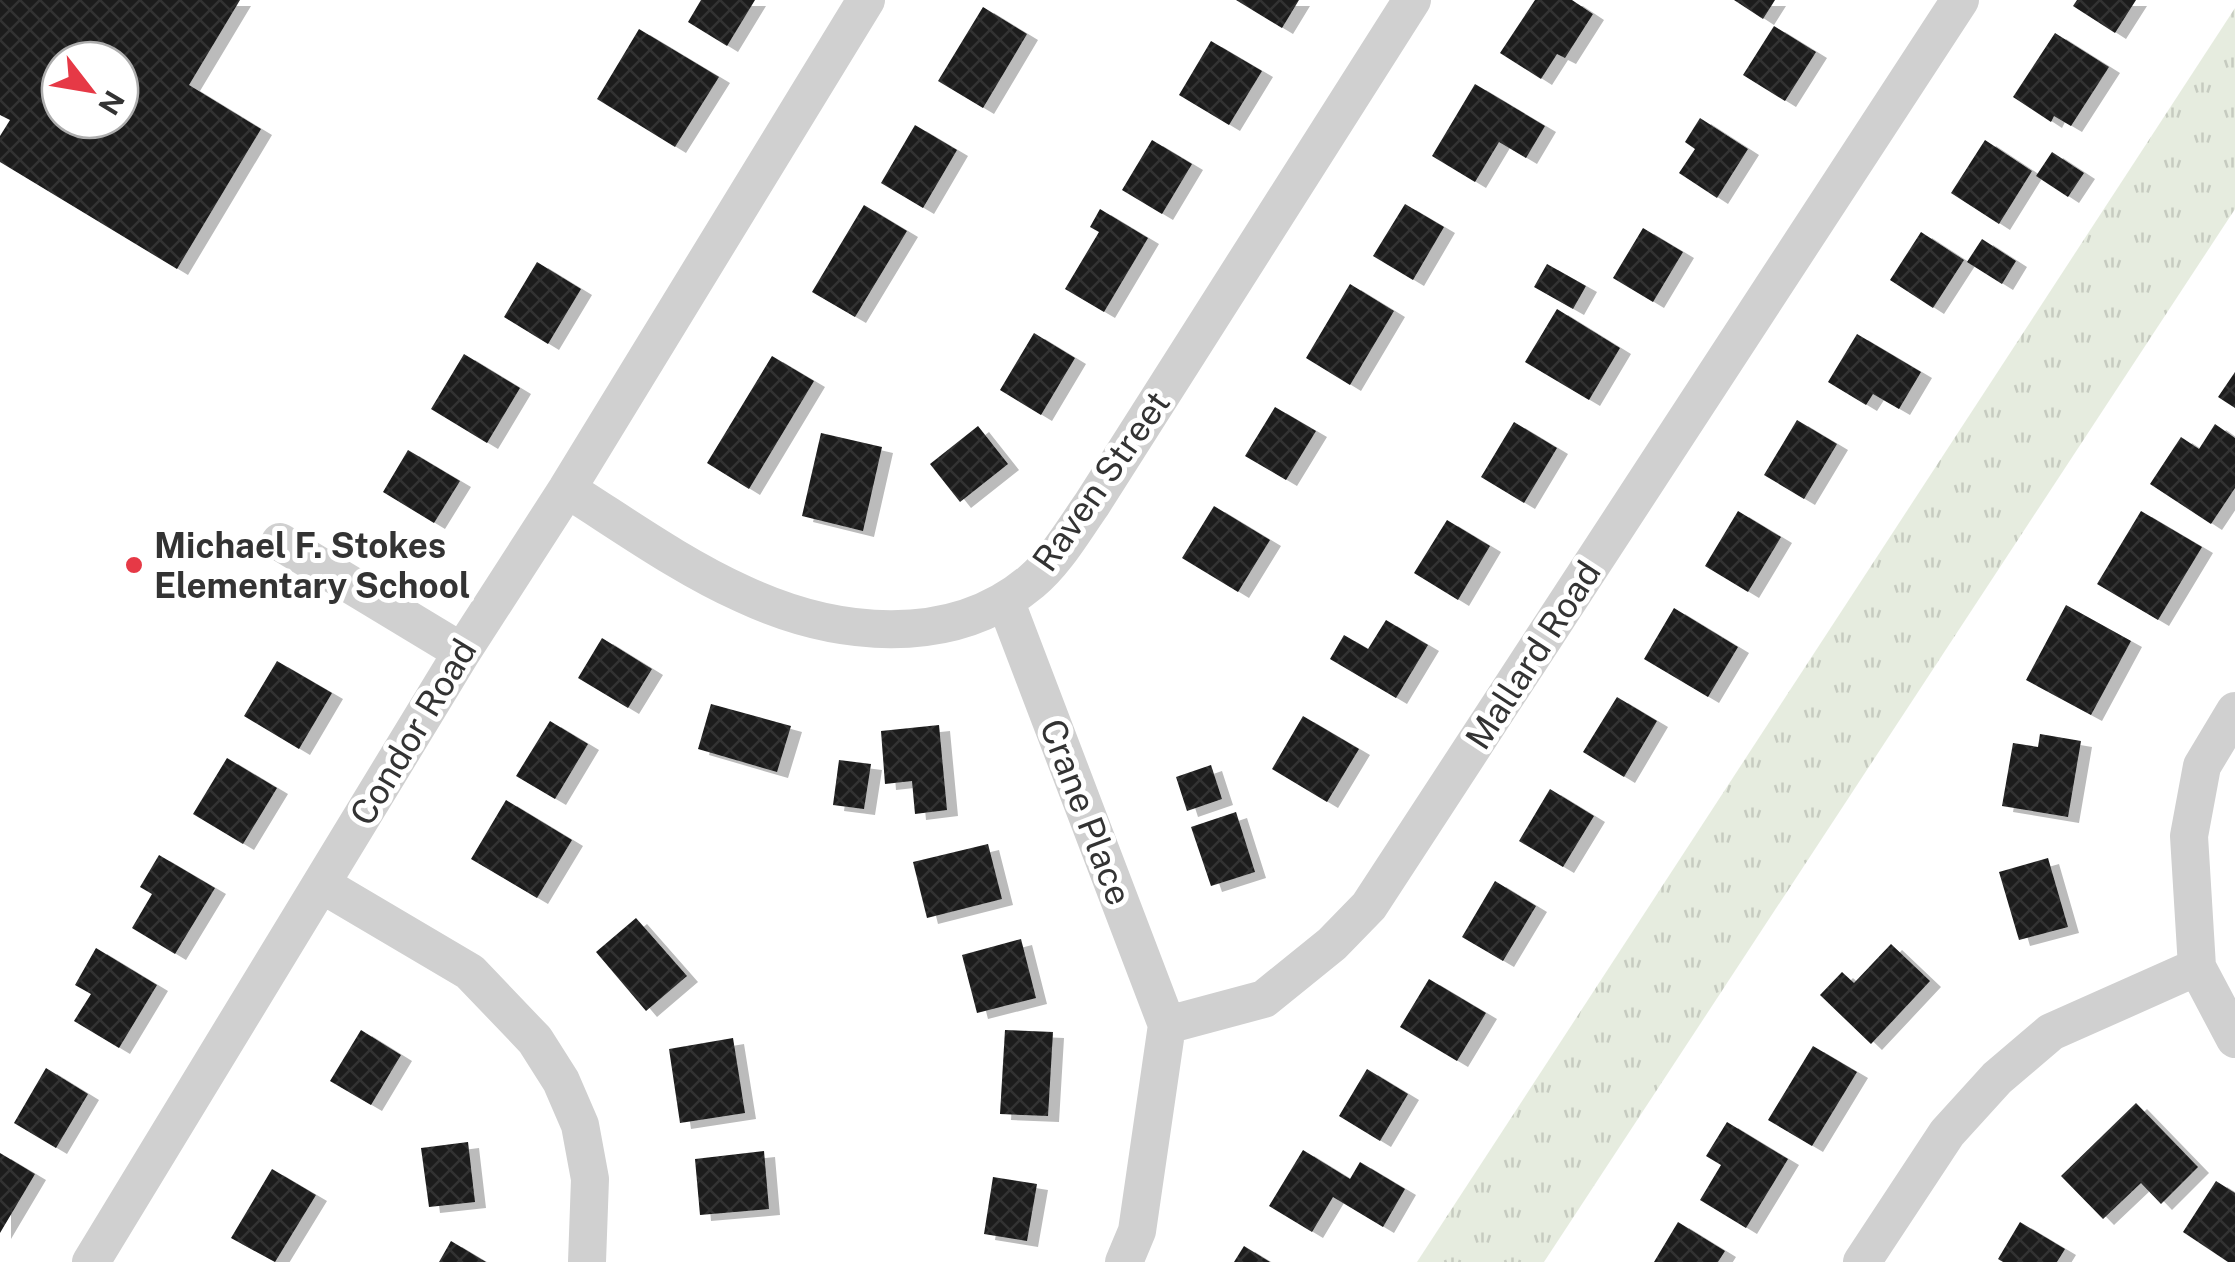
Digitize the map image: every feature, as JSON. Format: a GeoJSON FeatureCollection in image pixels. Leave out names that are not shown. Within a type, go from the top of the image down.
{"type":"FeatureCollection","features":[{"type":"Feature","properties":{"kind":"street","name":"Condor Road"},"geometry":{"type":"LineString","coordinates":[[91,1262],[462,652],[866,0]]}},
{"type":"Feature","properties":{"kind":"street","name":"Raven Street"},"geometry":{"type":"LineString","coordinates":[[567,488],[745,596],[845,627],[894,630],[938,626],[1006,600],[1032,582],[1056,556],[1092,504],[1412,0]]}},
{"type":"Feature","properties":{"kind":"street","name":"Mallard Road"},"geometry":{"type":"LineString","coordinates":[[1167,1025],[1264,999],[1332,944],[1369,906],[1960,0]]}},
{"type":"Feature","properties":{"kind":"street"},"geometry":{"type":"LineString","coordinates":[[280,542],[462,652]]}},
{"type":"Feature","properties":{"kind":"street","name":"Crane Place"},"geometry":{"type":"LineString","coordinates":[[1006,600],[1167,1025]]}},
{"type":"Feature","properties":{"kind":"street"},"geometry":{"type":"LineString","coordinates":[[2235,710],[2202,766],[2189,836],[2197,967],[2235,1039]]}},
{"type":"Feature","properties":{"kind":"street"},"geometry":{"type":"LineString","coordinates":[[320,884],[470,972],[535,1040],[561,1081],[580,1125],[590,1179],[587,1262]]}},
{"type":"Feature","properties":{"kind":"street"},"geometry":{"type":"LineString","coordinates":[[1862,1262],[1947,1133],[1997,1078],[2051,1032],[2197,967]]}},
{"type":"Feature","properties":{"kind":"street"},"geometry":{"type":"LineString","coordinates":[[1124,1262],[1137,1231],[1167,1025]]}},
{"type":"Feature","properties":{"kind":"green space"},"geometry":{"type":"Polygon","coordinates":[[[2235,8],[2235,209],[1544,1262],[1417,1262],[2235,8]]]}},
{"type":"Feature","properties":{"kind":"building"},"geometry":{"type":"Polygon","coordinates":[[[0,0],[240,0],[189,85],[261,129],[177,269],[0,162],[0,136],[10,120],[0,115],[0,0]]]}},
{"type":"Feature","properties":{"kind":"building"},"geometry":{"type":"Polygon","coordinates":[[[701,0],[755,0],[727,46],[688,22],[701,0]]]}},
{"type":"Feature","properties":{"kind":"building"},"geometry":{"type":"Polygon","coordinates":[[[1236,0],[1299,0],[1282,28],[1236,0]]]}},
{"type":"Feature","properties":{"kind":"building"},"geometry":{"type":"Polygon","coordinates":[[[1535,0],[1572,0],[1593,14],[1565,58],[1557,54],[1541,79],[1500,53],[1535,0]]]}},
{"type":"Feature","properties":{"kind":"building"},"geometry":{"type":"Polygon","coordinates":[[[1734,0],[1775,0],[1763,19],[1734,0]]]}},
{"type":"Feature","properties":{"kind":"building"},"geometry":{"type":"Polygon","coordinates":[[[2077,0],[2136,0],[2115,33],[2073,6],[2077,0]]]}},
{"type":"Feature","properties":{"kind":"building"},"geometry":{"type":"Polygon","coordinates":[[[983,7],[1027,34],[983,108],[938,81],[983,7]]]}},
{"type":"Feature","properties":{"kind":"building"},"geometry":{"type":"Polygon","coordinates":[[[1774,26],[1816,52],[1785,101],[1743,75],[1774,26]]]}},
{"type":"Feature","properties":{"kind":"building"},"geometry":{"type":"Polygon","coordinates":[[[639,29],[719,77],[675,147],[597,99],[639,29]]]}},
{"type":"Feature","properties":{"kind":"building"},"geometry":{"type":"Polygon","coordinates":[[[2055,33],[2109,67],[2071,126],[2054,116],[2051,122],[2013,97],[2055,33]]]}},
{"type":"Feature","properties":{"kind":"building"},"geometry":{"type":"Polygon","coordinates":[[[1211,41],[1262,71],[1229,125],[1179,95],[1211,41]]]}},
{"type":"Feature","properties":{"kind":"building"},"geometry":{"type":"Polygon","coordinates":[[[1475,84],[1545,126],[1526,158],[1499,142],[1475,182],[1432,156],[1475,84]]]}},
{"type":"Feature","properties":{"kind":"building"},"geometry":{"type":"Polygon","coordinates":[[[1700,118],[1748,149],[1717,198],[1679,173],[1695,149],[1685,142],[1700,118]]]}},
{"type":"Feature","properties":{"kind":"building"},"geometry":{"type":"Polygon","coordinates":[[[915,125],[957,150],[923,208],[881,183],[915,125]]]}},
{"type":"Feature","properties":{"kind":"building"},"geometry":{"type":"Polygon","coordinates":[[[1152,140],[1192,164],[1162,214],[1122,190],[1152,140]]]}},
{"type":"Feature","properties":{"kind":"building"},"geometry":{"type":"Polygon","coordinates":[[[1985,140],[2032,171],[1999,224],[1951,193],[1985,140]]]}},
{"type":"Feature","properties":{"kind":"building"},"geometry":{"type":"Polygon","coordinates":[[[2052,152],[2084,173],[2068,197],[2036,176],[2052,152]]]}},
{"type":"Feature","properties":{"kind":"building"},"geometry":{"type":"Polygon","coordinates":[[[1405,204],[1444,227],[1413,280],[1373,256],[1405,204]]]}},
{"type":"Feature","properties":{"kind":"building"},"geometry":{"type":"Polygon","coordinates":[[[864,205],[907,231],[855,317],[812,292],[864,205]]]}},
{"type":"Feature","properties":{"kind":"building"},"geometry":{"type":"Polygon","coordinates":[[[1100,209],[1148,238],[1104,312],[1065,289],[1099,232],[1090,227],[1100,209]]]}},
{"type":"Feature","properties":{"kind":"building"},"geometry":{"type":"Polygon","coordinates":[[[1643,228],[1683,252],[1653,302],[1613,278],[1643,228]]]}},
{"type":"Feature","properties":{"kind":"building"},"geometry":{"type":"Polygon","coordinates":[[[1921,232],[1964,260],[1933,308],[1890,280],[1921,232]]]}},
{"type":"Feature","properties":{"kind":"building"},"geometry":{"type":"Polygon","coordinates":[[[1982,239],[2016,261],[2002,284],[1967,262],[1982,239]]]}},
{"type":"Feature","properties":{"kind":"building"},"geometry":{"type":"Polygon","coordinates":[[[537,262],[581,289],[548,344],[504,317],[537,262]]]}},
{"type":"Feature","properties":{"kind":"building"},"geometry":{"type":"Polygon","coordinates":[[[1547,264],[1586,286],[1573,309],[1534,287],[1547,264]]]}},
{"type":"Feature","properties":{"kind":"building"},"geometry":{"type":"Polygon","coordinates":[[[1350,284],[1394,311],[1350,385],[1306,358],[1350,284]]]}},
{"type":"Feature","properties":{"kind":"building"},"geometry":{"type":"Polygon","coordinates":[[[1557,309],[1620,348],[1589,400],[1525,362],[1557,309]]]}},
{"type":"Feature","properties":{"kind":"building"},"geometry":{"type":"Polygon","coordinates":[[[1034,333],[1075,358],[1041,415],[1000,390],[1034,333]]]}},
{"type":"Feature","properties":{"kind":"building"},"geometry":{"type":"Polygon","coordinates":[[[1857,334],[1921,372],[1899,409],[1873,394],[1866,405],[1828,382],[1857,334]]]}},
{"type":"Feature","properties":{"kind":"building"},"geometry":{"type":"Polygon","coordinates":[[[464,354],[520,388],[487,443],[431,409],[464,354]]]}},
{"type":"Feature","properties":{"kind":"building"},"geometry":{"type":"Polygon","coordinates":[[[772,356],[814,381],[749,489],[707,463],[772,356]]]}},
{"type":"Feature","properties":{"kind":"building"},"geometry":{"type":"Polygon","coordinates":[[[2235,372],[2235,408],[2218,397],[2235,372]]]}},
{"type":"Feature","properties":{"kind":"building"},"geometry":{"type":"Polygon","coordinates":[[[1275,407],[1316,431],[1286,480],[1245,456],[1275,407]]]}},
{"type":"Feature","properties":{"kind":"building"},"geometry":{"type":"Polygon","coordinates":[[[1797,420],[1837,444],[1804,499],[1764,475],[1797,420]]]}},
{"type":"Feature","properties":{"kind":"building"},"geometry":{"type":"Polygon","coordinates":[[[1514,422],[1557,448],[1524,503],[1481,477],[1514,422]]]}},
{"type":"Feature","properties":{"kind":"building"},"geometry":{"type":"Polygon","coordinates":[[[2215,424],[2235,438],[2235,488],[2211,524],[2150,484],[2181,437],[2199,449],[2215,424]]]}},
{"type":"Feature","properties":{"kind":"building"},"geometry":{"type":"Polygon","coordinates":[[[978,426],[1008,464],[960,502],[930,464],[978,426]]]}},
{"type":"Feature","properties":{"kind":"building"},"geometry":{"type":"Polygon","coordinates":[[[821,433],[882,447],[863,531],[802,516],[821,433]]]}},
{"type":"Feature","properties":{"kind":"building"},"geometry":{"type":"Polygon","coordinates":[[[408,450],[460,481],[434,523],[383,492],[408,450]]]}},
{"type":"Feature","properties":{"kind":"building"},"geometry":{"type":"Polygon","coordinates":[[[1214,506],[1270,540],[1238,592],[1182,558],[1214,506]]]}},
{"type":"Feature","properties":{"kind":"building"},"geometry":{"type":"Polygon","coordinates":[[[1738,511],[1781,537],[1748,592],[1705,566],[1738,511]]]}},
{"type":"Feature","properties":{"kind":"building"},"geometry":{"type":"Polygon","coordinates":[[[2141,511],[2202,547],[2158,620],[2097,584],[2141,511]]]}},
{"type":"Feature","properties":{"kind":"building"},"geometry":{"type":"Polygon","coordinates":[[[1447,520],[1490,546],[1458,600],[1414,573],[1447,520]]]}},
{"type":"Feature","properties":{"kind":"building"},"geometry":{"type":"Polygon","coordinates":[[[2066,605],[2131,641],[2091,715],[2026,680],[2066,605]]]}},
{"type":"Feature","properties":{"kind":"building"},"geometry":{"type":"Polygon","coordinates":[[[1674,608],[1738,647],[1708,697],[1644,659],[1674,608]]]}},
{"type":"Feature","properties":{"kind":"building"},"geometry":{"type":"Polygon","coordinates":[[[1386,620],[1428,645],[1396,698],[1330,659],[1344,635],[1368,649],[1386,620]]]}},
{"type":"Feature","properties":{"kind":"building"},"geometry":{"type":"Polygon","coordinates":[[[602,638],[652,669],[628,708],[578,678],[602,638]]]}},
{"type":"Feature","properties":{"kind":"building"},"geometry":{"type":"Polygon","coordinates":[[[277,661],[332,693],[299,749],[244,716],[277,661]]]}},
{"type":"Feature","properties":{"kind":"building"},"geometry":{"type":"Polygon","coordinates":[[[1617,697],[1657,721],[1624,777],[1583,752],[1617,697]]]}},
{"type":"Feature","properties":{"kind":"building"},"geometry":{"type":"Polygon","coordinates":[[[711,704],[791,726],[777,772],[698,749],[711,704]]]}},
{"type":"Feature","properties":{"kind":"building"},"geometry":{"type":"Polygon","coordinates":[[[1303,716],[1359,749],[1327,802],[1272,769],[1303,716]]]}},
{"type":"Feature","properties":{"kind":"building"},"geometry":{"type":"Polygon","coordinates":[[[550,721],[588,744],[555,799],[516,776],[550,721]]]}},
{"type":"Feature","properties":{"kind":"building"},"geometry":{"type":"Polygon","coordinates":[[[939,725],[947,810],[915,814],[912,781],[885,784],[881,731],[939,725]]]}},
{"type":"Feature","properties":{"kind":"building"},"geometry":{"type":"Polygon","coordinates":[[[2040,734],[2081,741],[2068,817],[2002,806],[2013,743],[2038,747],[2040,734]]]}},
{"type":"Feature","properties":{"kind":"building"},"geometry":{"type":"Polygon","coordinates":[[[227,758],[277,788],[243,844],[193,814],[227,758]]]}},
{"type":"Feature","properties":{"kind":"building"},"geometry":{"type":"Polygon","coordinates":[[[839,760],[871,764],[864,809],[833,805],[839,760]]]}},
{"type":"Feature","properties":{"kind":"building"},"geometry":{"type":"Polygon","coordinates":[[[1211,765],[1222,799],[1187,811],[1176,777],[1211,765]]]}},
{"type":"Feature","properties":{"kind":"building"},"geometry":{"type":"Polygon","coordinates":[[[1550,789],[1594,816],[1563,867],[1519,841],[1550,789]]]}},
{"type":"Feature","properties":{"kind":"building"},"geometry":{"type":"Polygon","coordinates":[[[506,800],[572,840],[537,898],[471,859],[506,800]]]}},
{"type":"Feature","properties":{"kind":"building"},"geometry":{"type":"Polygon","coordinates":[[[1236,812],[1255,872],[1211,886],[1191,827],[1236,812]]]}},
{"type":"Feature","properties":{"kind":"building"},"geometry":{"type":"Polygon","coordinates":[[[988,844],[1002,899],[927,918],[913,862],[988,844]]]}},
{"type":"Feature","properties":{"kind":"building"},"geometry":{"type":"Polygon","coordinates":[[[159,855],[215,888],[175,954],[132,928],[152,894],[140,887],[159,855]]]}},
{"type":"Feature","properties":{"kind":"building"},"geometry":{"type":"Polygon","coordinates":[[[2048,858],[2068,927],[2019,940],[1999,872],[2048,858]]]}},
{"type":"Feature","properties":{"kind":"building"},"geometry":{"type":"Polygon","coordinates":[[[1495,881],[1536,906],[1503,961],[1462,937],[1495,881]]]}},
{"type":"Feature","properties":{"kind":"building"},"geometry":{"type":"Polygon","coordinates":[[[636,918],[687,976],[646,1011],[596,952],[636,918]]]}},
{"type":"Feature","properties":{"kind":"building"},"geometry":{"type":"Polygon","coordinates":[[[1021,939],[1036,998],[977,1013],[962,955],[1021,939]]]}},
{"type":"Feature","properties":{"kind":"building"},"geometry":{"type":"Polygon","coordinates":[[[1891,944],[1930,981],[1871,1044],[1820,995],[1842,972],[1854,983],[1891,944]]]}},
{"type":"Feature","properties":{"kind":"building"},"geometry":{"type":"Polygon","coordinates":[[[96,948],[157,985],[119,1048],[74,1021],[91,994],[75,985],[96,948]]]}},
{"type":"Feature","properties":{"kind":"building"},"geometry":{"type":"Polygon","coordinates":[[[1429,979],[1486,1013],[1457,1061],[1400,1027],[1429,979]]]}},
{"type":"Feature","properties":{"kind":"building"},"geometry":{"type":"Polygon","coordinates":[[[361,1030],[401,1055],[371,1105],[330,1081],[361,1030]]]}},
{"type":"Feature","properties":{"kind":"building"},"geometry":{"type":"Polygon","coordinates":[[[1005,1030],[1053,1032],[1048,1116],[1000,1114],[1005,1030]]]}},
{"type":"Feature","properties":{"kind":"building"},"geometry":{"type":"Polygon","coordinates":[[[733,1038],[745,1113],[680,1123],[669,1049],[733,1038]]]}},
{"type":"Feature","properties":{"kind":"building"},"geometry":{"type":"Polygon","coordinates":[[[1813,1046],[1857,1072],[1812,1146],[1768,1120],[1813,1046]]]}},
{"type":"Feature","properties":{"kind":"building"},"geometry":{"type":"Polygon","coordinates":[[[46,1068],[88,1094],[56,1148],[14,1123],[46,1068]]]}},
{"type":"Feature","properties":{"kind":"building"},"geometry":{"type":"Polygon","coordinates":[[[1367,1069],[1408,1094],[1380,1141],[1339,1116],[1367,1069]]]}},
{"type":"Feature","properties":{"kind":"building"},"geometry":{"type":"Polygon","coordinates":[[[2136,1103],[2198,1167],[2161,1204],[2141,1183],[2103,1219],[2061,1176],[2136,1103]]]}},
{"type":"Feature","properties":{"kind":"building"},"geometry":{"type":"Polygon","coordinates":[[[1727,1122],[1788,1159],[1746,1228],[1700,1200],[1721,1165],[1706,1156],[1727,1122]]]}},
{"type":"Feature","properties":{"kind":"building"},"geometry":{"type":"Polygon","coordinates":[[[468,1142],[475,1202],[429,1207],[421,1148],[468,1142]]]}},
{"type":"Feature","properties":{"kind":"building"},"geometry":{"type":"Polygon","coordinates":[[[1303,1150],[1350,1179],[1360,1162],[1405,1189],[1383,1227],[1333,1197],[1312,1232],[1269,1206],[1303,1150]]]}},
{"type":"Feature","properties":{"kind":"building"},"geometry":{"type":"Polygon","coordinates":[[[764,1151],[769,1209],[700,1215],[695,1159],[764,1151]]]}},
{"type":"Feature","properties":{"kind":"building"},"geometry":{"type":"Polygon","coordinates":[[[0,1153],[35,1174],[0,1233],[0,1153]]]}},
{"type":"Feature","properties":{"kind":"building"},"geometry":{"type":"Polygon","coordinates":[[[272,1169],[316,1195],[275,1262],[231,1238],[272,1169]]]}},
{"type":"Feature","properties":{"kind":"building"},"geometry":{"type":"Polygon","coordinates":[[[993,1177],[1037,1184],[1027,1241],[984,1234],[993,1177]]]}},
{"type":"Feature","properties":{"kind":"building"},"geometry":{"type":"Polygon","coordinates":[[[2216,1181],[2235,1193],[2235,1262],[2228,1262],[2183,1232],[2216,1181]]]}},
{"type":"Feature","properties":{"kind":"building"},"geometry":{"type":"Polygon","coordinates":[[[1678,1222],[1725,1251],[1718,1262],[1654,1262],[1678,1222]]]}},
{"type":"Feature","properties":{"kind":"building"},"geometry":{"type":"Polygon","coordinates":[[[2020,1222],[2065,1249],[2057,1262],[1998,1259],[2020,1222]]]}},
{"type":"Feature","properties":{"kind":"building"},"geometry":{"type":"Polygon","coordinates":[[[451,1241],[486,1262],[439,1262],[451,1241]]]}},
{"type":"Feature","properties":{"kind":"building"},"geometry":{"type":"Polygon","coordinates":[[[1244,1246],[1270,1262],[1234,1262],[1244,1246]]]}},
{"type":"Feature","properties":{"kind":"place","name":"Michael F. Stokes Elementary School"},"geometry":{"type":"Point","coordinates":[134,565]}}]}
